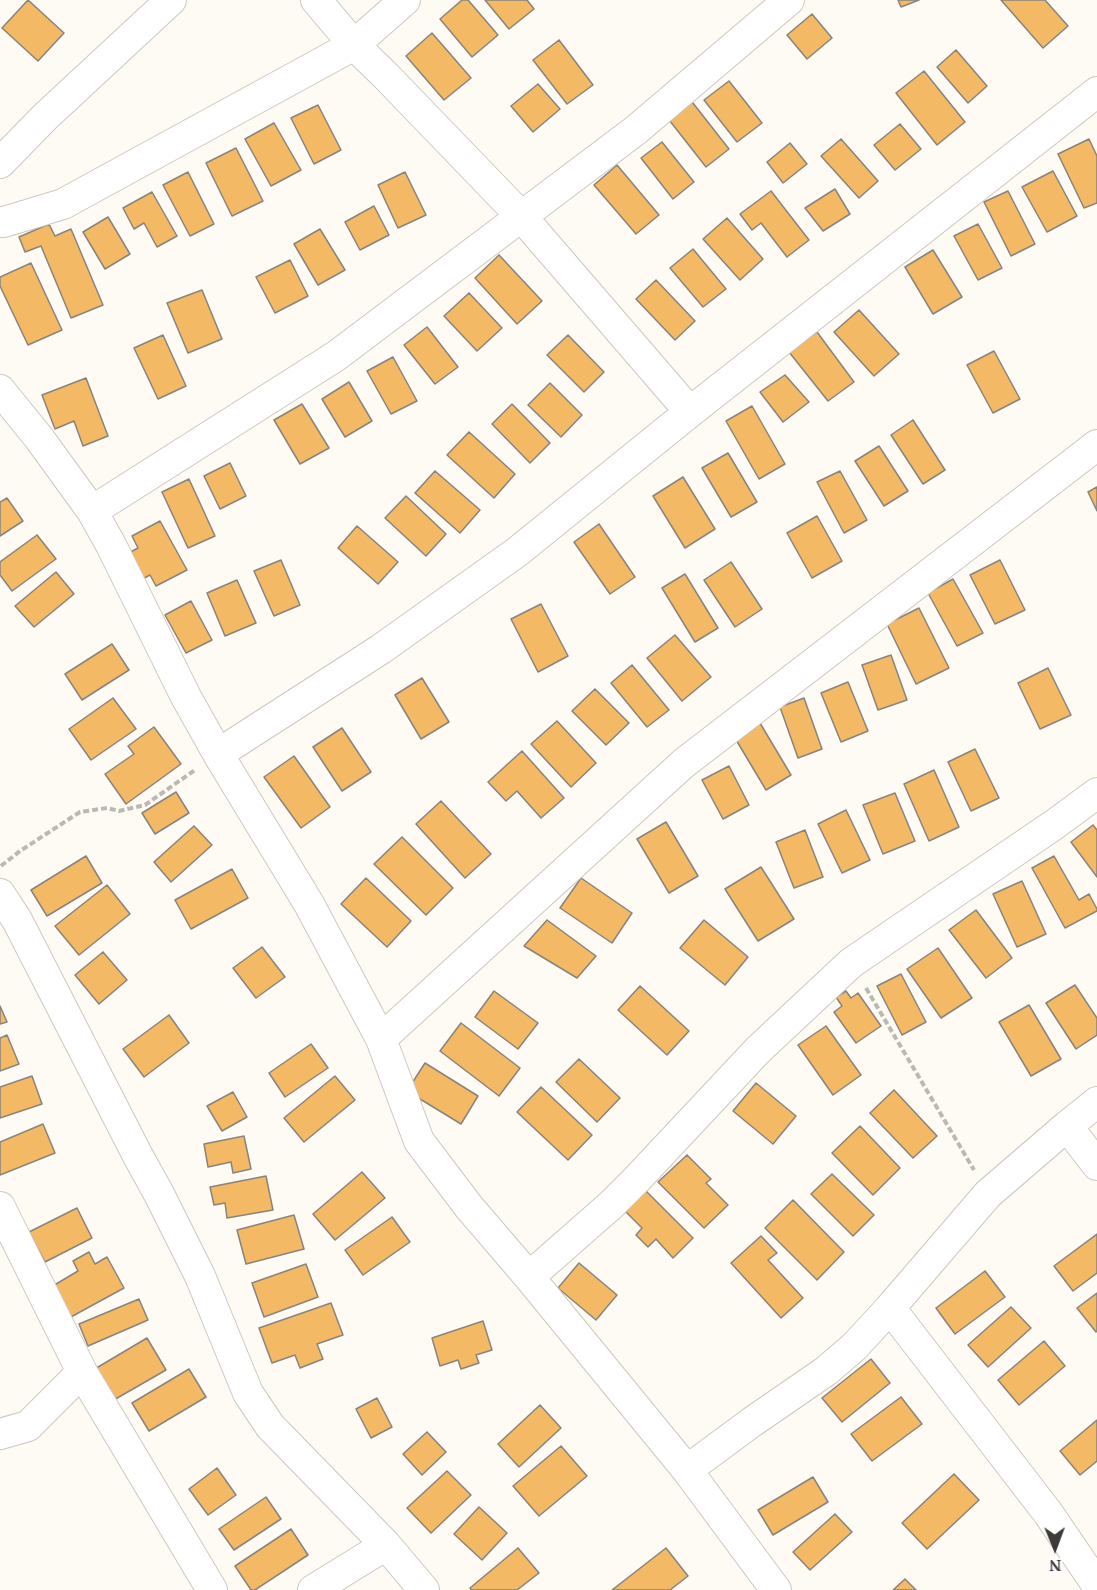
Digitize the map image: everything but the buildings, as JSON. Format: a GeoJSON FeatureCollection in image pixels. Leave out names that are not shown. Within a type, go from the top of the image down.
{"type":"FeatureCollection","features":[{"type":"Feature","properties":{"kind":"street"},"geometry":{"type":"LineString","coordinates":[[0,163],[45,117],[171,0]]}},
{"type":"Feature","properties":{"kind":"street"},"geometry":{"type":"LineString","coordinates":[[316,0],[354,45],[387,76],[521,216],[690,412]]}},
{"type":"Feature","properties":{"kind":"street"},"geometry":{"type":"LineString","coordinates":[[0,222],[63,204],[354,45],[405,0]]}},
{"type":"Feature","properties":{"kind":"street"},"geometry":{"type":"LineString","coordinates":[[92,511],[336,356],[636,130],[789,0]]}},
{"type":"Feature","properties":{"kind":"street"},"geometry":{"type":"LineString","coordinates":[[218,754],[381,649],[517,552],[690,412],[1097,92]]}},
{"type":"Feature","properties":{"kind":"street"},"geometry":{"type":"LineString","coordinates":[[0,390],[39,438],[92,511],[111,544],[186,697],[309,904],[381,1039],[419,1141],[469,1207],[529,1276],[687,1470],[776,1590]]}},
{"type":"Feature","properties":{"kind":"street"},"geometry":{"type":"LineString","coordinates":[[381,1039],[684,763],[1097,445]]}},
{"type":"Feature","properties":{"kind":"street"},"geometry":{"type":"LineString","coordinates":[[529,1276],[624,1192],[758,1050],[851,963],[1046,831],[1097,793]]}},
{"type":"Feature","properties":{"kind":"street"},"geometry":{"type":"LineString","coordinates":[[0,894],[8,924],[159,1194],[200,1276],[248,1393],[270,1426],[386,1545],[424,1590]]}},
{"type":"Feature","properties":{"kind":"street"},"geometry":{"type":"LineString","coordinates":[[687,1470],[826,1371],[854,1347],[988,1194],[1097,1102]]}},
{"type":"Feature","properties":{"kind":"street"},"geometry":{"type":"LineString","coordinates":[[1067,1126],[1097,1165]]}},
{"type":"Feature","properties":{"kind":"street"},"geometry":{"type":"LineString","coordinates":[[0,1207],[82,1372],[212,1590]]}},
{"type":"Feature","properties":{"kind":"street"},"geometry":{"type":"LineString","coordinates":[[890,1308],[1048,1513],[1097,1585]]}},
{"type":"Feature","properties":{"kind":"street"},"geometry":{"type":"LineString","coordinates":[[0,1434],[28,1425],[82,1372]]}},
{"type":"Feature","properties":{"kind":"street"},"geometry":{"type":"LineString","coordinates":[[313,1590],[386,1545]]}},
{"type":"Feature","properties":{"kind":"path"},"geometry":{"type":"LineString","coordinates":[[0,866],[80,812],[107,808],[119,811],[145,805],[218,754]]}},
{"type":"Feature","properties":{"kind":"path"},"geometry":{"type":"LineString","coordinates":[[851,963],[988,1194]]}}]}
